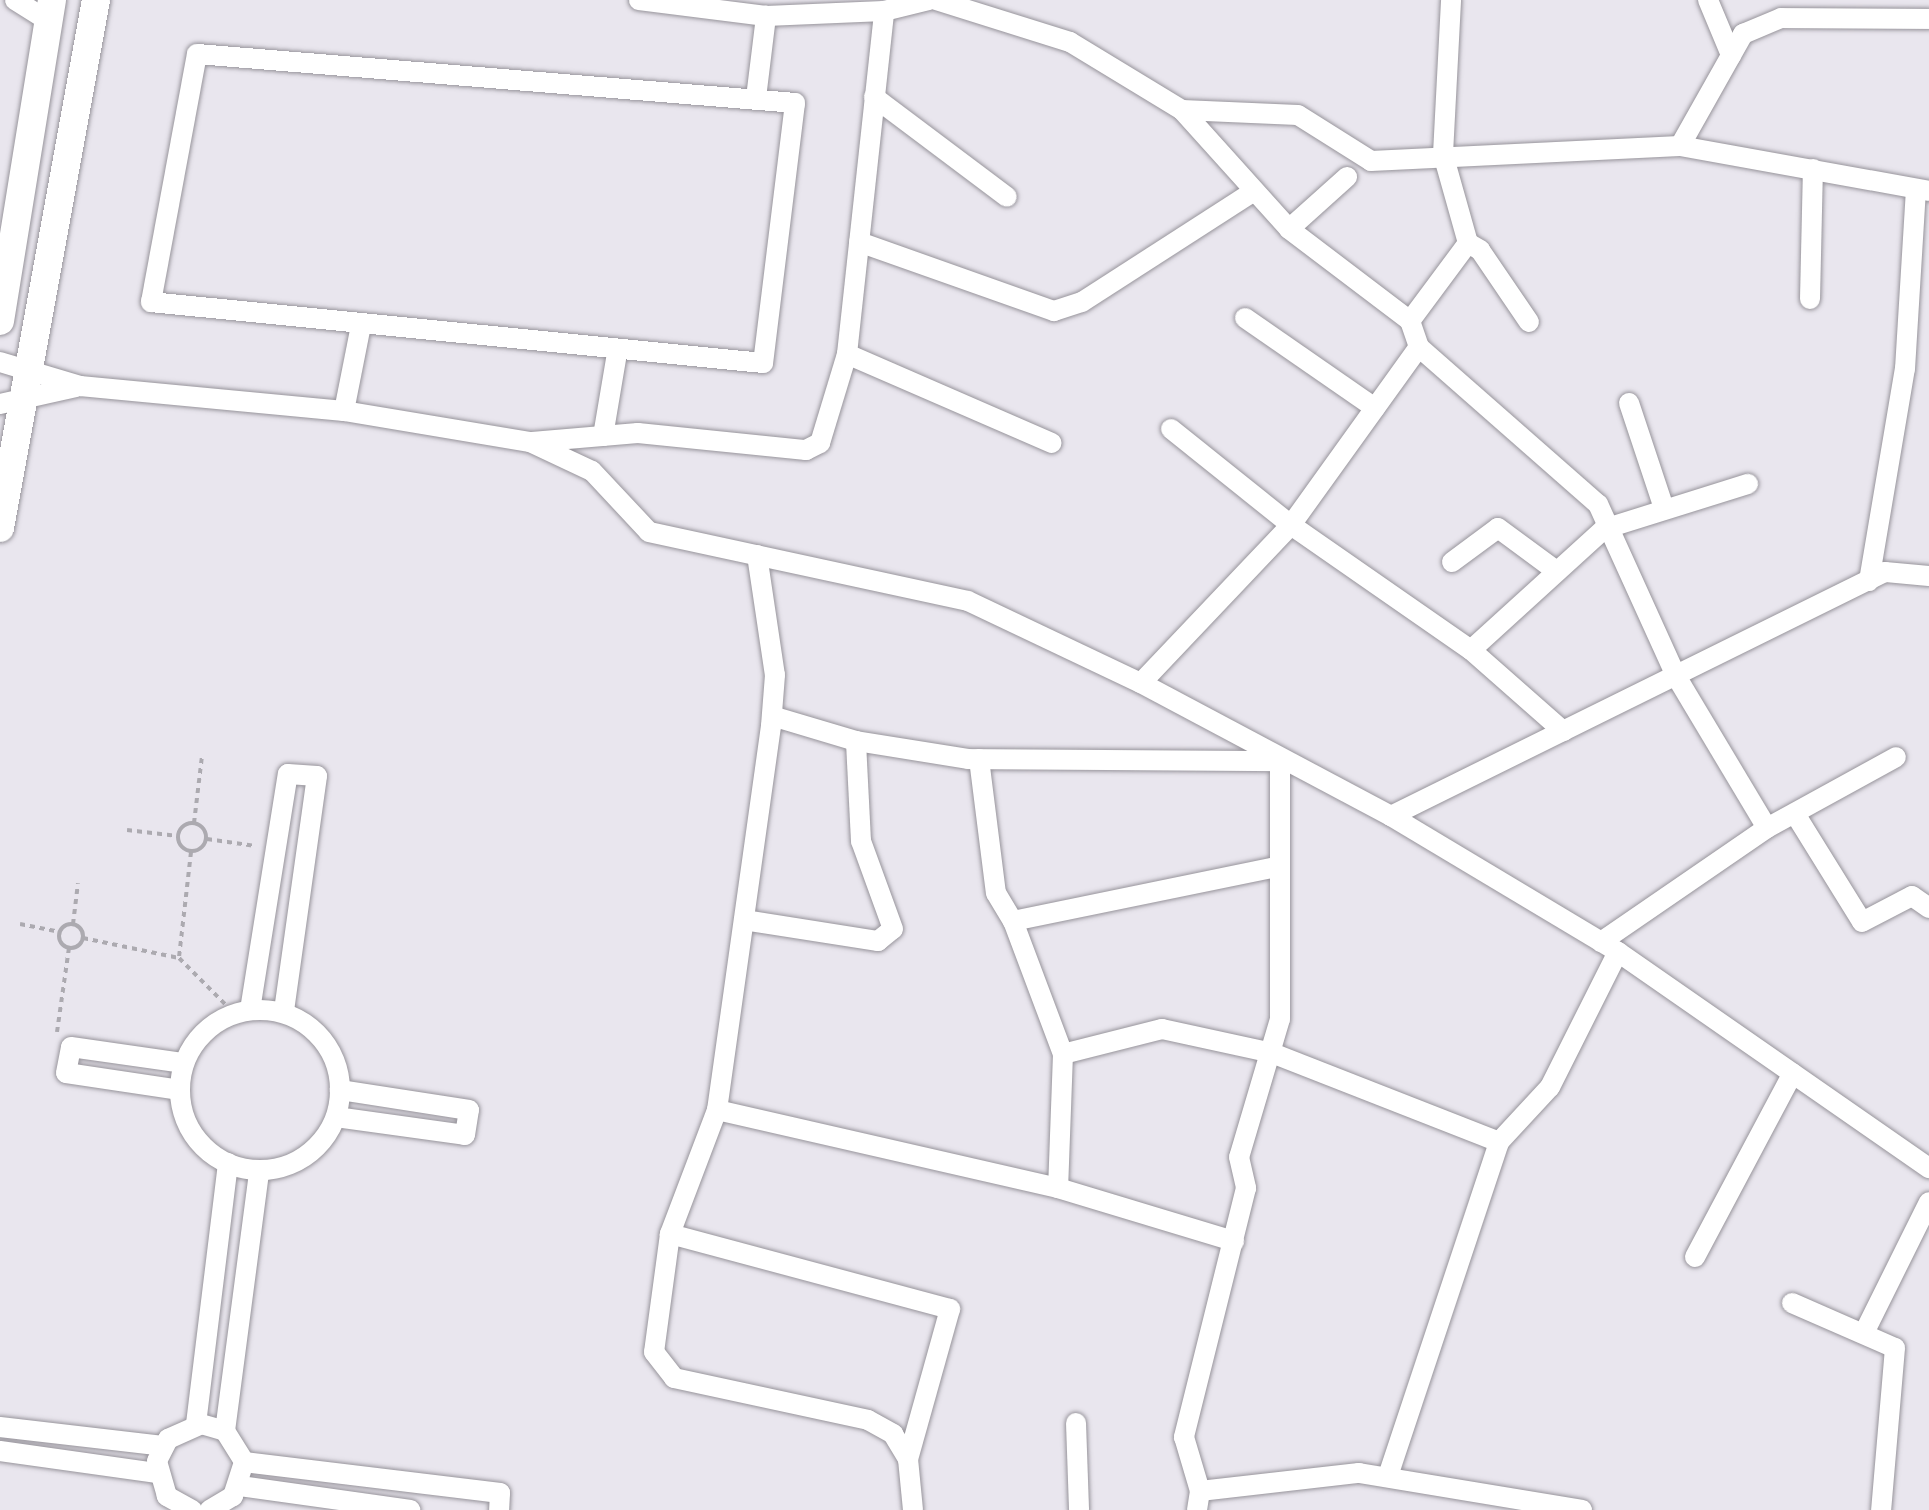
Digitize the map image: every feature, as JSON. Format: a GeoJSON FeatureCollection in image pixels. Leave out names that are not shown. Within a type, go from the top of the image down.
{"type":"FeatureCollection","features":[{"type":"Feature","properties":{"kind":"main road"},"geometry":{"type":"LineString","coordinates":[[0,528],[13,366],[96,0]]}},
{"type":"Feature","properties":{"kind":"main road"},"geometry":{"type":"LineString","coordinates":[[0,321],[50,10]]}},
{"type":"Feature","properties":{"kind":"street"},"geometry":{"type":"LineString","coordinates":[[15,0],[50,10]]}},
{"type":"Feature","properties":{"kind":"street"},"geometry":{"type":"LineString","coordinates":[[639,0],[766,16],[884,11],[944,1],[1070,42],[1182,110],[1252,192],[1290,228],[1410,321],[1419,347],[1572,477],[1598,504],[1604,529],[1676,676],[1767,828]]}},
{"type":"Feature","properties":{"kind":"street"},"geometry":{"type":"LineString","coordinates":[[1451,0],[1443,154],[1468,243],[1480,250],[1529,322]]}},
{"type":"Feature","properties":{"kind":"street"},"geometry":{"type":"LineString","coordinates":[[1708,0],[1732,54]]}},
{"type":"Feature","properties":{"kind":"street"},"geometry":{"type":"LineString","coordinates":[[13,366],[80,386],[344,411],[530,442],[638,433],[806,450],[826,432],[847,354],[884,11]]}},
{"type":"Feature","properties":{"kind":"street"},"geometry":{"type":"LineString","coordinates":[[756,98],[766,16]]}},
{"type":"Feature","properties":{"kind":"street"},"geometry":{"type":"LineString","coordinates":[[1680,146],[1743,34],[1781,18],[1929,19]]}},
{"type":"Feature","properties":{"kind":"street"},"geometry":{"type":"LineString","coordinates":[[197,54],[756,98],[795,103],[763,364],[617,354],[151,302],[197,54]]}},
{"type":"Feature","properties":{"kind":"street"},"geometry":{"type":"LineString","coordinates":[[874,96],[1007,196]]}},
{"type":"Feature","properties":{"kind":"street"},"geometry":{"type":"LineString","coordinates":[[1182,110],[1298,115],[1371,161],[1443,154],[1680,146],[1923,191],[1905,369],[1868,580]]}},
{"type":"Feature","properties":{"kind":"street"},"geometry":{"type":"LineString","coordinates":[[1810,299],[1813,170]]}},
{"type":"Feature","properties":{"kind":"street"},"geometry":{"type":"LineString","coordinates":[[1290,228],[1347,177]]}},
{"type":"Feature","properties":{"kind":"street"},"geometry":{"type":"LineString","coordinates":[[859,242],[1054,311],[1082,302],[1252,192]]}},
{"type":"Feature","properties":{"kind":"street"},"geometry":{"type":"LineString","coordinates":[[1410,321],[1468,243]]}},
{"type":"Feature","properties":{"kind":"street"},"geometry":{"type":"LineString","coordinates":[[1244,318],[1375,408]]}},
{"type":"Feature","properties":{"kind":"street"},"geometry":{"type":"LineString","coordinates":[[344,411],[362,325]]}},
{"type":"Feature","properties":{"kind":"street"},"geometry":{"type":"LineString","coordinates":[[1141,683],[1291,526],[1419,347]]}},
{"type":"Feature","properties":{"kind":"street"},"geometry":{"type":"LineString","coordinates":[[603,436],[617,354]]}},
{"type":"Feature","properties":{"kind":"street"},"geometry":{"type":"LineString","coordinates":[[847,354],[1052,442]]}},
{"type":"Feature","properties":{"kind":"street"},"geometry":{"type":"LineString","coordinates":[[10,402],[80,386]]}},
{"type":"Feature","properties":{"kind":"street"},"geometry":{"type":"LineString","coordinates":[[1628,403],[1664,508]]}},
{"type":"Feature","properties":{"kind":"street"},"geometry":{"type":"LineString","coordinates":[[1171,430],[1291,526],[1471,650],[1563,732]]}},
{"type":"Feature","properties":{"kind":"street"},"geometry":{"type":"LineString","coordinates":[[530,442],[592,471],[649,532],[968,601],[1141,683],[1280,761],[1392,816],[1610,947],[1929,1168]]}},
{"type":"Feature","properties":{"kind":"street"},"geometry":{"type":"LineString","coordinates":[[1471,650],[1604,529],[1748,484]]}},
{"type":"Feature","properties":{"kind":"street"},"geometry":{"type":"LineString","coordinates":[[1452,562],[1498,528],[1555,570]]}},
{"type":"Feature","properties":{"kind":"street"},"geometry":{"type":"LineString","coordinates":[[757,555],[775,675],[772,716],[716,1110],[670,1234],[654,1352],[660,1366],[674,1378],[868,1420],[894,1434],[908,1459]]}},
{"type":"Feature","properties":{"kind":"street"},"geometry":{"type":"LineString","coordinates":[[1392,816],[1885,572],[1929,576]]}},
{"type":"Feature","properties":{"kind":"street"},"geometry":{"type":"LineString","coordinates":[[772,716],[856,741],[978,759],[1280,761]]}},
{"type":"Feature","properties":{"kind":"street"},"geometry":{"type":"LineString","coordinates":[[744,920],[878,940],[893,928],[861,840],[856,741]]}},
{"type":"Feature","properties":{"kind":"street"},"geometry":{"type":"LineString","coordinates":[[1389,1473],[1499,1142],[1550,1087],[1610,947],[1767,828],[1797,817],[1896,757]]}},
{"type":"Feature","properties":{"kind":"street"},"geometry":{"type":"LineString","coordinates":[[978,759],[996,894],[1013,920],[1063,1054],[1058,1188]]}},
{"type":"Feature","properties":{"kind":"street"},"geometry":{"type":"LineString","coordinates":[[1280,761],[1275,867],[1280,1019],[1239,1157],[1246,1188],[1184,1436],[1198,1500],[1243,1481],[1389,1473],[1537,1505],[1582,1510]]}},
{"type":"Feature","properties":{"kind":"street"},"geometry":{"type":"LineString","coordinates":[[242,1012],[288,774],[317,776],[284,1012]]}},
{"type":"Feature","properties":{"kind":"street"},"geometry":{"type":"LineString","coordinates":[[1797,817],[1862,922],[1912,896],[1929,908]]}},
{"type":"Feature","properties":{"kind":"street"},"geometry":{"type":"LineString","coordinates":[[1013,920],[1275,867]]}},
{"type":"Feature","properties":{"kind":"street"},"geometry":{"type":"LineString","coordinates":[[242,1012],[284,1012],[322,1038],[334,1057],[340,1090],[336,1116],[303,1158],[259,1171],[228,1164],[198,1142],[180,1090],[184,1063],[200,1036],[242,1012]]}},
{"type":"Feature","properties":{"kind":"street"},"geometry":{"type":"LineString","coordinates":[[1063,1054],[1162,1029],[1272,1054],[1499,1142]]}},
{"type":"Feature","properties":{"kind":"street"},"geometry":{"type":"LineString","coordinates":[[180,1090],[66,1073],[71,1047],[184,1063]]}},
{"type":"Feature","properties":{"kind":"street"},"geometry":{"type":"LineString","coordinates":[[1695,1257],[1793,1073]]}},
{"type":"Feature","properties":{"kind":"street"},"geometry":{"type":"LineString","coordinates":[[336,1116],[465,1135],[470,1110],[340,1090]]}},
{"type":"Feature","properties":{"kind":"street"},"geometry":{"type":"LineString","coordinates":[[716,1110],[1058,1188],[1234,1241]]}},
{"type":"Feature","properties":{"kind":"street"},"geometry":{"type":"LineString","coordinates":[[196,1424],[228,1164]]}},
{"type":"Feature","properties":{"kind":"street"},"geometry":{"type":"LineString","coordinates":[[210,1510],[240,1486],[244,1462],[225,1431],[259,1171]]}},
{"type":"Feature","properties":{"kind":"street"},"geometry":{"type":"LineString","coordinates":[[1864,1333],[1929,1202]]}},
{"type":"Feature","properties":{"kind":"street"},"geometry":{"type":"LineString","coordinates":[[670,1234],[950,1309],[908,1459],[913,1510]]}},
{"type":"Feature","properties":{"kind":"street"},"geometry":{"type":"LineString","coordinates":[[1792,1303],[1889,1340],[1897,1357],[1882,1510]]}},
{"type":"Feature","properties":{"kind":"street"},"geometry":{"type":"LineString","coordinates":[[1076,1423],[1079,1510]]}},
{"type":"Feature","properties":{"kind":"street"},"geometry":{"type":"LineString","coordinates":[[0,1427],[163,1446],[196,1424],[225,1431]]}},
{"type":"Feature","properties":{"kind":"street"},"geometry":{"type":"LineString","coordinates":[[157,1473],[163,1446]]}},
{"type":"Feature","properties":{"kind":"street"},"geometry":{"type":"LineString","coordinates":[[0,1450],[157,1473],[184,1509]]}},
{"type":"Feature","properties":{"kind":"street"},"geometry":{"type":"LineString","coordinates":[[244,1462],[500,1493],[498,1510]]}},
{"type":"Feature","properties":{"kind":"street"},"geometry":{"type":"LineString","coordinates":[[240,1486],[410,1510]]}},
{"type":"Feature","properties":{"kind":"path"},"geometry":{"type":"LineString","coordinates":[[202,756],[194,823],[206,840]]}},
{"type":"Feature","properties":{"kind":"path"},"geometry":{"type":"LineString","coordinates":[[178,836],[194,823]]}},
{"type":"Feature","properties":{"kind":"path"},"geometry":{"type":"LineString","coordinates":[[127,830],[178,836],[191,852]]}},
{"type":"Feature","properties":{"kind":"path"},"geometry":{"type":"LineString","coordinates":[[179,958],[191,852],[206,840],[276,848]]}},
{"type":"Feature","properties":{"kind":"path"},"geometry":{"type":"LineString","coordinates":[[20,924],[60,932],[72,924],[78,883]]}},
{"type":"Feature","properties":{"kind":"path"},"geometry":{"type":"LineString","coordinates":[[72,924],[84,938],[179,958],[242,1012]]}},
{"type":"Feature","properties":{"kind":"path"},"geometry":{"type":"LineString","coordinates":[[60,932],[70,948],[55,1045],[71,1047]]}},
{"type":"Feature","properties":{"kind":"path"},"geometry":{"type":"LineString","coordinates":[[70,948],[84,938]]}}]}
